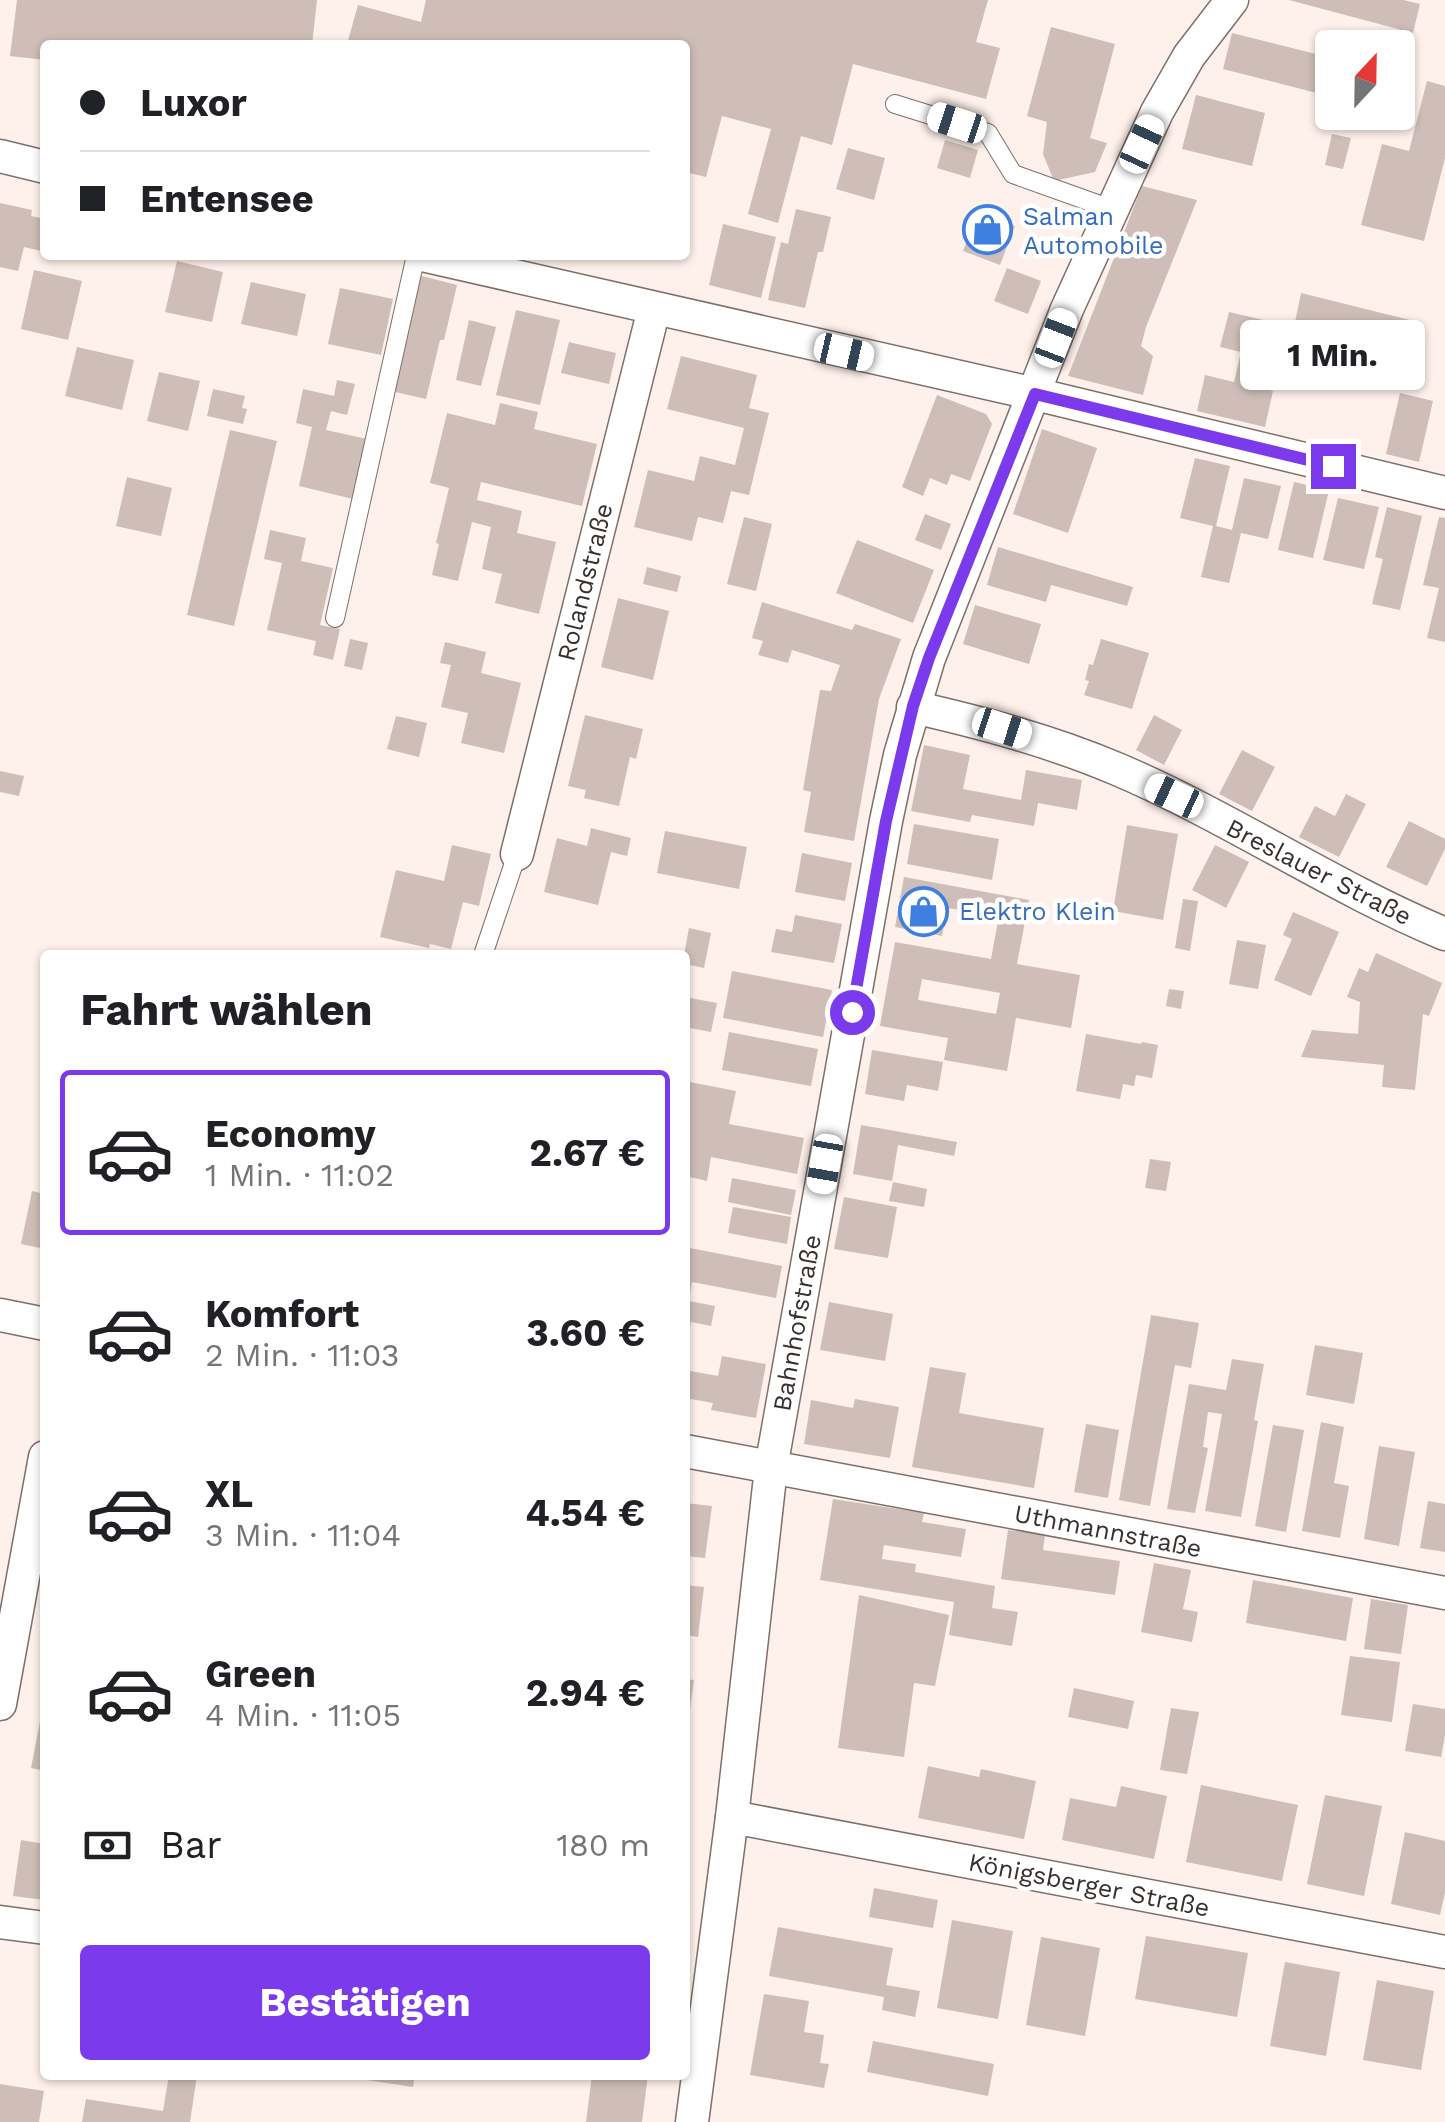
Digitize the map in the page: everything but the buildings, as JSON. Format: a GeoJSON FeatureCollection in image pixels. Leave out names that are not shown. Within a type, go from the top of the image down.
{"type":"FeatureCollection","features":[{"type":"Feature","properties":{"kind":"street","name":"Bahnhofstraße"},"geometry":{"type":"LineString","coordinates":[[692,2122],[695,2016],[732,1818],[771,1468],[886,821],[913,706],[1067,310],[1111,209],[1188,56],[1232,0]]}},
{"type":"Feature","properties":{"kind":"street"},"geometry":{"type":"LineString","coordinates":[[0,156],[40,166]]}},
{"type":"Feature","properties":{"kind":"street"},"geometry":{"type":"LineString","coordinates":[[441,260],[1035,394],[1445,493]]}},
{"type":"Feature","properties":{"kind":"street","name":"Rolandstraße"},"geometry":{"type":"LineString","coordinates":[[517,854],[654,309]]}},
{"type":"Feature","properties":{"kind":"street","name":"Breslauer Straße"},"geometry":{"type":"LineString","coordinates":[[913,706],[1002,728],[1117,769],[1445,934]]}},
{"type":"Feature","properties":{"kind":"street"},"geometry":{"type":"LineString","coordinates":[[0,1315],[40,1323]]}},
{"type":"Feature","properties":{"kind":"street","name":"Uthmannstraße"},"geometry":{"type":"LineString","coordinates":[[690,1452],[1445,1593]]}},
{"type":"Feature","properties":{"kind":"street"},"geometry":{"type":"LineString","coordinates":[[0,1704],[40,1484]]}},
{"type":"Feature","properties":{"kind":"street","name":"Königsberger Straße"},"geometry":{"type":"LineString","coordinates":[[732,1818],[1445,1952]]}},
{"type":"Feature","properties":{"kind":"street"},"geometry":{"type":"LineString","coordinates":[[0,1922],[40,1927]]}},
{"type":"Feature","properties":{"kind":"lane"},"geometry":{"type":"LineString","coordinates":[[895,104],[988,133],[1013,174],[1111,209]]}},
{"type":"Feature","properties":{"kind":"lane"},"geometry":{"type":"LineString","coordinates":[[335,618],[418,260]]}},
{"type":"Feature","properties":{"kind":"lane"},"geometry":{"type":"LineString","coordinates":[[485,950],[517,854]]}},
{"type":"Feature","properties":{"kind":"place","name":"Salman Automobile"},"geometry":{"type":"Point","coordinates":[988,230]}},
{"type":"Feature","properties":{"kind":"place","name":"Elektro Klein"},"geometry":{"type":"Point","coordinates":[924,911]}},
{"type":"Feature","properties":{"kind":"route"},"geometry":{"type":"LineString","coordinates":[[852,1012],[886,821],[913,706],[1035,394],[1333,466]]}}]}
